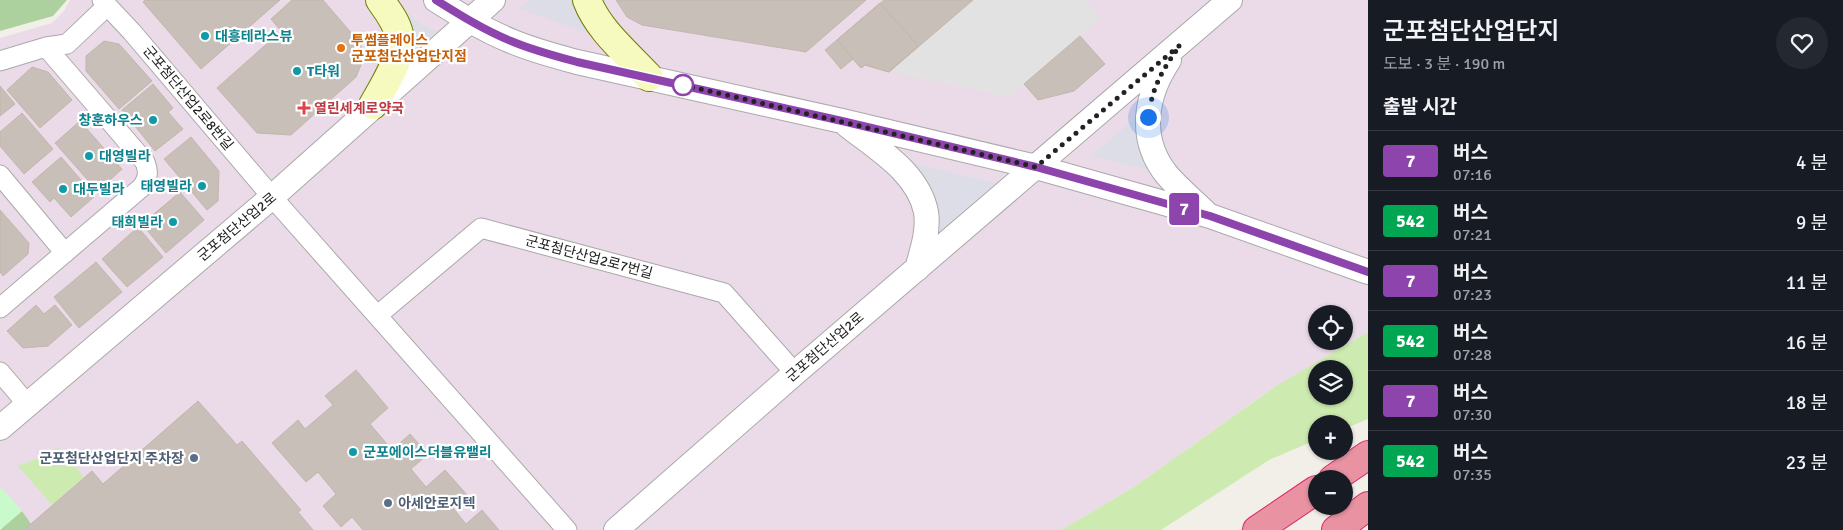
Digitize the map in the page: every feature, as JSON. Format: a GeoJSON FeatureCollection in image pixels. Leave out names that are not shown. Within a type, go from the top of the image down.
{"type":"FeatureCollection","features":[{"type":"Feature","properties":{"kind":"highway"},"geometry":{"type":"LineString","coordinates":[[1346,470],[1368,455]]}},
{"type":"Feature","properties":{"kind":"highway"},"geometry":{"type":"LineString","coordinates":[[1257,530],[1308,495]]}},
{"type":"Feature","properties":{"kind":"highway"},"geometry":{"type":"LineString","coordinates":[[1336,530],[1368,506]]}},
{"type":"Feature","properties":{"kind":"main road"},"geometry":{"type":"LineString","coordinates":[[373,105],[388,78],[401,45],[400,34],[392,17],[380,0]]}},
{"type":"Feature","properties":{"kind":"main road"},"geometry":{"type":"LineString","coordinates":[[587,0],[590,8],[607,31],[649,77]]}},
{"type":"Feature","properties":{"kind":"street"},"geometry":{"type":"LineString","coordinates":[[436,0],[469,21],[534,50],[577,62],[842,121],[1036,167],[1210,216],[1368,272]]}},
{"type":"Feature","properties":{"kind":"street","name":"군포첨단산업2로"},"geometry":{"type":"LineString","coordinates":[[0,428],[272,197],[493,0]]}},
{"type":"Feature","properties":{"kind":"street"},"geometry":{"type":"LineString","coordinates":[[1210,216],[1167,174],[1156,157],[1147,134],[1151,95],[1162,70],[1180,45],[1230,0]]}},
{"type":"Feature","properties":{"kind":"street"},"geometry":{"type":"LineString","coordinates":[[0,61],[46,47],[67,44],[105,3]]}},
{"type":"Feature","properties":{"kind":"street","name":"군포첨단산업2로8번길"},"geometry":{"type":"LineString","coordinates":[[105,3],[132,32],[272,197]]}},
{"type":"Feature","properties":{"kind":"street","name":"군포첨단산업2로"},"geometry":{"type":"LineString","coordinates":[[616,530],[795,373],[1180,45]]}},
{"type":"Feature","properties":{"kind":"street"},"geometry":{"type":"LineString","coordinates":[[0,308],[142,187],[147,179],[148,170],[145,162],[46,47]]}},
{"type":"Feature","properties":{"kind":"street"},"geometry":{"type":"LineString","coordinates":[[842,121],[899,166],[912,182],[919,195],[926,212],[924,244],[917,269]]}},
{"type":"Feature","properties":{"kind":"street"},"geometry":{"type":"LineString","coordinates":[[0,175],[65,253]]}},
{"type":"Feature","properties":{"kind":"street"},"geometry":{"type":"LineString","coordinates":[[272,197],[567,530]]}},
{"type":"Feature","properties":{"kind":"street","name":"군포첨단산업2로7번길"},"geometry":{"type":"LineString","coordinates":[[378,315],[481,228],[724,293],[795,373]]}},
{"type":"Feature","properties":{"kind":"street"},"geometry":{"type":"LineString","coordinates":[[0,372],[27,404]]}},
{"type":"Feature","properties":{"kind":"shaded area"},"geometry":{"type":"Polygon","coordinates":[[[70,0],[1368,0],[1368,332],[1353,341],[1353,305],[1308,305],[1308,350],[1338,350],[1321,360],[1308,360],[1308,368],[1270,390],[1134,487],[1061,530],[0,530],[0,38],[52,23],[64,11],[70,0]]]}},
{"type":"Feature","properties":{"kind":"shaded area"},"geometry":{"type":"Polygon","coordinates":[[[529,0],[576,0],[602,38],[519,9],[529,0]]]}},
{"type":"Feature","properties":{"kind":"shaded area"},"geometry":{"type":"Polygon","coordinates":[[[971,0],[1085,0],[1101,18],[1009,97],[886,71],[971,0]]]}},
{"type":"Feature","properties":{"kind":"shaded area"},"geometry":{"type":"Polygon","coordinates":[[[404,11],[424,26],[437,31],[402,67],[404,11]]]}},
{"type":"Feature","properties":{"kind":"shaded area"},"geometry":{"type":"Polygon","coordinates":[[[1140,114],[1155,171],[1091,156],[1140,114]]]}},
{"type":"Feature","properties":{"kind":"shaded area"},"geometry":{"type":"Polygon","coordinates":[[[909,162],[996,183],[935,240],[933,195],[928,182],[909,162]]]}},
{"type":"Feature","properties":{"kind":"green space"},"geometry":{"type":"Polygon","coordinates":[[[0,0],[67,0],[53,16],[0,31],[0,0]]]}},
{"type":"Feature","properties":{"kind":"green space"},"geometry":{"type":"Polygon","coordinates":[[[1368,332],[1368,419],[1353,425],[1353,415],[1308,415],[1308,443],[1269,460],[1161,530],[1061,530],[1134,487],[1276,386],[1308,367],[1308,405],[1353,405],[1353,360],[1320,360],[1337,350],[1353,350],[1353,341],[1368,332]]]}},
{"type":"Feature","properties":{"kind":"green space"},"geometry":{"type":"Polygon","coordinates":[[[58,447],[84,477],[52,505],[18,466],[51,453],[58,447]]]}},
{"type":"Feature","properties":{"kind":"green space"},"geometry":{"type":"Polygon","coordinates":[[[2,488],[22,511],[0,530],[0,489],[2,488]]]}},
{"type":"Feature","properties":{"kind":"green space"},"geometry":{"type":"Polygon","coordinates":[[[22,511],[31,524],[24,530],[0,530],[22,511]]]}},
{"type":"Feature","properties":{"kind":"building","name":"대흥테라스뷰"},"geometry":{"type":"Polygon","coordinates":[[[145,0],[280,0],[201,69],[143,2],[145,0]]]}},
{"type":"Feature","properties":{"kind":"building","name":"T타워"},"geometry":{"type":"Polygon","coordinates":[[[292,0],[323,0],[359,42],[363,51],[361,65],[356,77],[291,135],[257,133],[217,88],[281,31],[271,19],[292,0]]]}},
{"type":"Feature","properties":{"kind":"building"},"geometry":{"type":"Polygon","coordinates":[[[616,0],[866,0],[806,52],[642,25],[627,17],[616,0]]]}},
{"type":"Feature","properties":{"kind":"building"},"geometry":{"type":"Polygon","coordinates":[[[884,0],[973,0],[889,72],[865,65],[861,68],[853,59],[841,69],[825,50],[884,0]]]}},
{"type":"Feature","properties":{"kind":"building"},"geometry":{"type":"Polygon","coordinates":[[[880,3],[918,46],[889,72],[865,65],[861,68],[837,40],[880,3]]]}},
{"type":"Feature","properties":{"kind":"building"},"geometry":{"type":"Polygon","coordinates":[[[1080,36],[1105,64],[1074,91],[1038,100],[1024,84],[1080,36]]]}},
{"type":"Feature","properties":{"kind":"building"},"geometry":{"type":"Polygon","coordinates":[[[104,41],[119,44],[152,81],[119,109],[86,71],[86,56],[104,41]]]}},
{"type":"Feature","properties":{"kind":"building"},"geometry":{"type":"Polygon","coordinates":[[[32,67],[48,72],[72,100],[40,128],[7,90],[32,67]]]}},
{"type":"Feature","properties":{"kind":"building","name":"창훈하우스"},"geometry":{"type":"Polygon","coordinates":[[[153,84],[173,108],[168,112],[183,129],[155,151],[122,110],[153,84]]]}},
{"type":"Feature","properties":{"kind":"building"},"geometry":{"type":"Polygon","coordinates":[[[0,86],[15,104],[0,116],[0,86]]]}},
{"type":"Feature","properties":{"kind":"building"},"geometry":{"type":"Polygon","coordinates":[[[22,113],[53,149],[24,174],[0,146],[0,132],[22,113]]]}},
{"type":"Feature","properties":{"kind":"building","name":"대영빌라"},"geometry":{"type":"Polygon","coordinates":[[[80,121],[122,169],[110,180],[114,184],[101,195],[55,143],[80,121]]]}},
{"type":"Feature","properties":{"kind":"building","name":"태영빌라"},"geometry":{"type":"Polygon","coordinates":[[[191,137],[219,171],[218,201],[207,210],[164,159],[191,137]]]}},
{"type":"Feature","properties":{"kind":"building","name":"대두빌라"},"geometry":{"type":"Polygon","coordinates":[[[61,157],[95,196],[71,217],[54,198],[50,202],[32,182],[61,157]]]}},
{"type":"Feature","properties":{"kind":"building","name":"태희빌라"},"geometry":{"type":"Polygon","coordinates":[[[180,192],[204,220],[166,253],[142,224],[180,192]]]}},
{"type":"Feature","properties":{"kind":"building"},"geometry":{"type":"Polygon","coordinates":[[[0,210],[29,243],[28,254],[3,276],[0,272],[0,210]]]}},
{"type":"Feature","properties":{"kind":"building"},"geometry":{"type":"Polygon","coordinates":[[[138,227],[163,257],[127,287],[102,259],[138,227]]]}},
{"type":"Feature","properties":{"kind":"building"},"geometry":{"type":"Polygon","coordinates":[[[96,262],[122,292],[79,328],[54,297],[96,262]]]}},
{"type":"Feature","properties":{"kind":"building"},"geometry":{"type":"Polygon","coordinates":[[[36,305],[44,314],[55,305],[72,325],[48,346],[23,348],[7,331],[36,305]]]}},
{"type":"Feature","properties":{"kind":"building","name":"군포에이스더블유밸리"},"geometry":{"type":"Polygon","coordinates":[[[356,370],[388,408],[370,424],[392,450],[410,434],[428,454],[411,469],[426,487],[445,470],[468,496],[453,508],[466,524],[482,510],[499,530],[363,530],[352,517],[341,527],[323,506],[336,494],[318,472],[306,482],[272,443],[298,420],[305,429],[333,405],[325,396],[356,370]]]}},
{"type":"Feature","properties":{"kind":"building","name":"군포첨단산업단지 주차장"},"geometry":{"type":"Polygon","coordinates":[[[198,401],[237,445],[242,441],[301,510],[298,512],[313,530],[24,530],[92,471],[103,484],[198,401]]]}},
{"type":"Feature","properties":{"kind":"bus line","name":"7"},"geometry":{"type":"LineString","coordinates":[[436,0],[469,21],[534,50],[577,62],[842,121],[1036,167],[1210,216],[1355,269],[1368,272]]}},
{"type":"Feature","properties":{"kind":"place","name":"대흥테라스뷰"},"geometry":{"type":"Point","coordinates":[205,36]}},
{"type":"Feature","properties":{"kind":"place","name":"투썸플레이스 군포첨단산업단지점"},"geometry":{"type":"Point","coordinates":[341,48]}},
{"type":"Feature","properties":{"kind":"place","name":"T타워"},"geometry":{"type":"Point","coordinates":[297,71]}},
{"type":"Feature","properties":{"kind":"place","name":"열린세계로약국"},"geometry":{"type":"Point","coordinates":[304,108]}},
{"type":"Feature","properties":{"kind":"place","name":"창훈하우스"},"geometry":{"type":"Point","coordinates":[153,120]}},
{"type":"Feature","properties":{"kind":"place","name":"대영빌라"},"geometry":{"type":"Point","coordinates":[89,156]}},
{"type":"Feature","properties":{"kind":"place","name":"태영빌라"},"geometry":{"type":"Point","coordinates":[202,186]}},
{"type":"Feature","properties":{"kind":"place","name":"대두빌라"},"geometry":{"type":"Point","coordinates":[63,189]}},
{"type":"Feature","properties":{"kind":"place","name":"태희빌라"},"geometry":{"type":"Point","coordinates":[173,222]}},
{"type":"Feature","properties":{"kind":"place","name":"군포에이스더블유밸리"},"geometry":{"type":"Point","coordinates":[353,452]}},
{"type":"Feature","properties":{"kind":"place","name":"군포첨단산업단지 주차장"},"geometry":{"type":"Point","coordinates":[194,458]}},
{"type":"Feature","properties":{"kind":"place","name":"아세안로지텍"},"geometry":{"type":"Point","coordinates":[388,503]}},
{"type":"Feature","properties":{"kind":"route"},"geometry":{"type":"LineString","coordinates":[[683,85],[679,84],[1036,167],[1180,45],[1162,70],[1151,95],[1148,117]]}}]}
